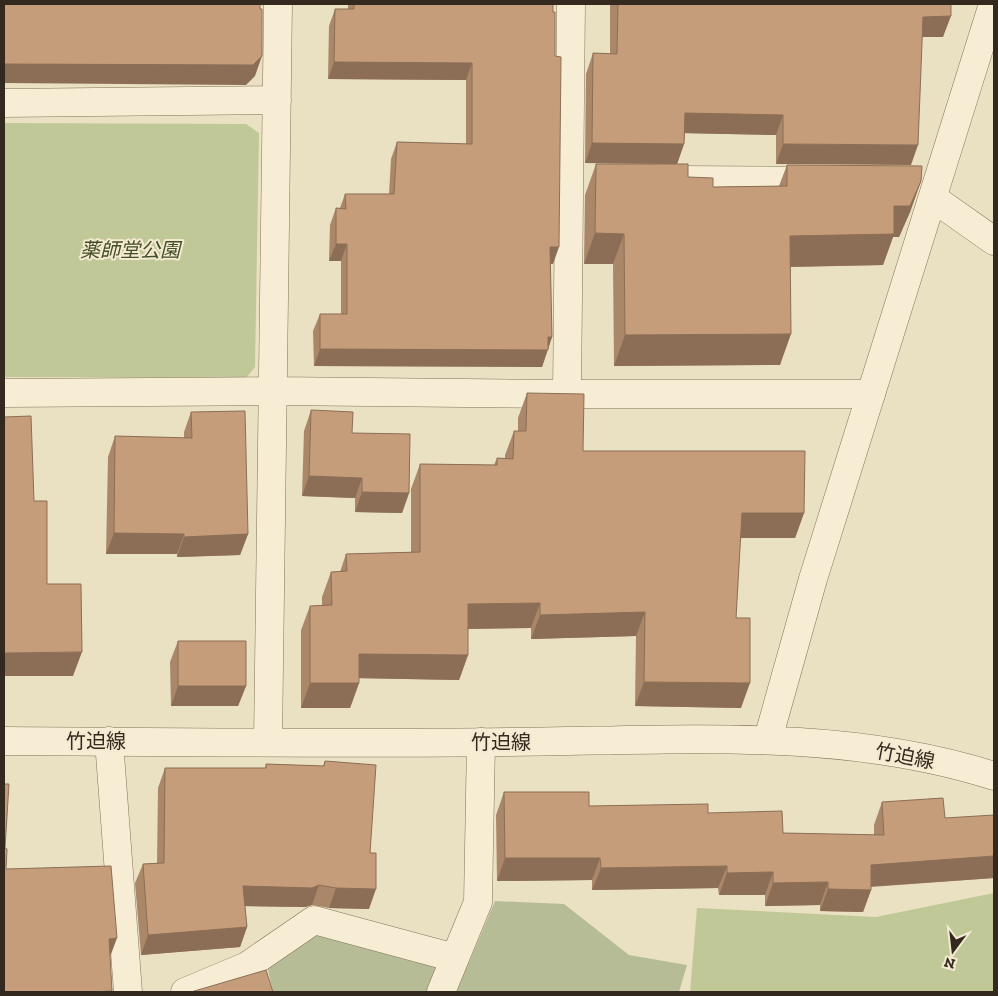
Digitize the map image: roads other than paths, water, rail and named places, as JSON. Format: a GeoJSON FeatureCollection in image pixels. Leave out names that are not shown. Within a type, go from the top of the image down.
{"type":"FeatureCollection","features":[{"type":"Feature","properties":{"kind":"street"},"geometry":{"type":"LineString","coordinates":[[268,741],[278,4]]}},
{"type":"Feature","properties":{"kind":"street"},"geometry":{"type":"LineString","coordinates":[[567,394],[571,4]]}},
{"type":"Feature","properties":{"kind":"street"},"geometry":{"type":"LineString","coordinates":[[768,739],[814,579],[993,4]]}},
{"type":"Feature","properties":{"kind":"street"},"geometry":{"type":"LineString","coordinates":[[4,103],[277,100]]}},
{"type":"Feature","properties":{"kind":"street"},"geometry":{"type":"LineString","coordinates":[[569,179],[599,179]]}},
{"type":"Feature","properties":{"kind":"street"},"geometry":{"type":"LineString","coordinates":[[649,179],[839,181]]}},
{"type":"Feature","properties":{"kind":"street"},"geometry":{"type":"LineString","coordinates":[[909,181],[935,190],[994,241]]}},
{"type":"Feature","properties":{"kind":"street"},"geometry":{"type":"LineString","coordinates":[[4,393],[274,391],[567,394],[871,394]]}},
{"type":"Feature","properties":{"kind":"street","name":"竹迫線"},"geometry":{"type":"LineString","coordinates":[[4,741],[482,742],[768,739],[877,750],[994,776]]}},
{"type":"Feature","properties":{"kind":"street"},"geometry":{"type":"LineString","coordinates":[[110,741],[128,992]]}},
{"type":"Feature","properties":{"kind":"street"},"geometry":{"type":"LineString","coordinates":[[441,992],[478,902],[482,742]]}},
{"type":"Feature","properties":{"kind":"street"},"geometry":{"type":"LineString","coordinates":[[185,992],[247,966],[314,920],[456,958]]}},
{"type":"Feature","properties":{"kind":"park label","name":"薬師堂公園"},"geometry":{"type":"Point","coordinates":[130,250]}}]}
